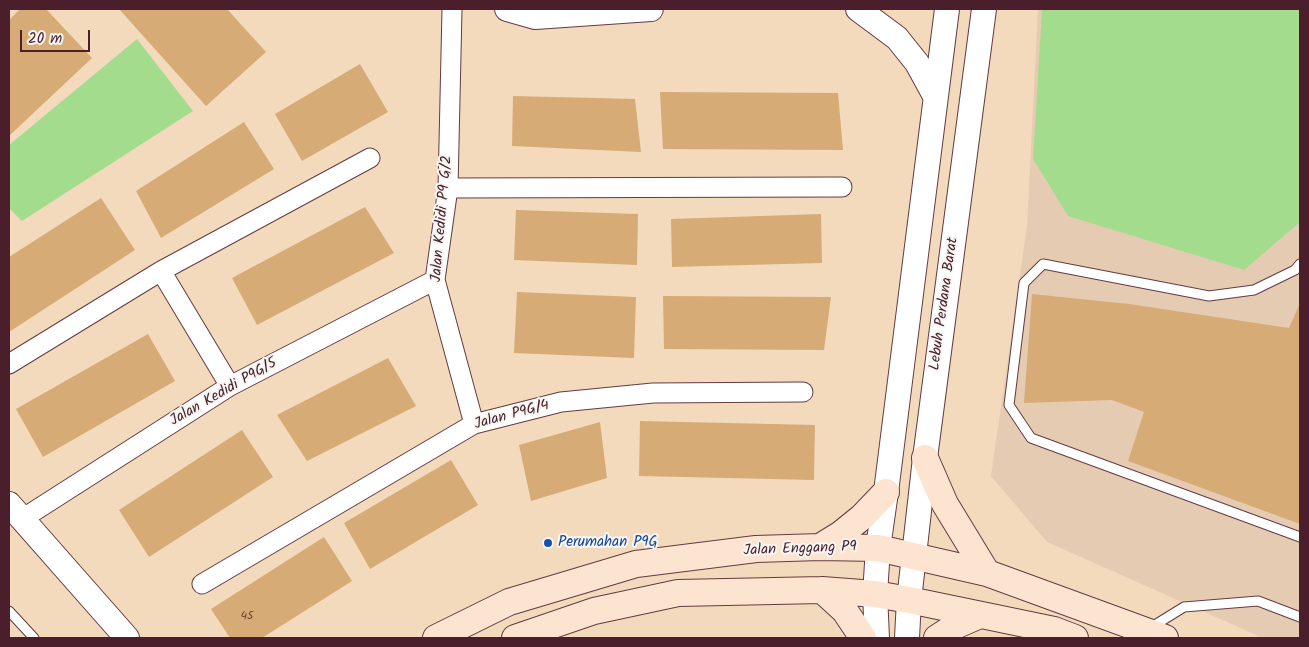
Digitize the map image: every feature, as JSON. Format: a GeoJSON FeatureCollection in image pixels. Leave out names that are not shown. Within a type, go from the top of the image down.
{"type":"FeatureCollection","features":[{"type":"Feature","properties":{"kind":"main road"},"geometry":{"type":"LineString","coordinates":[[925,458],[945,504],[987,573]]}},
{"type":"Feature","properties":{"kind":"main road"},"geometry":{"type":"LineString","coordinates":[[820,547],[842,534],[862,517],[886,492]]}},
{"type":"Feature","properties":{"kind":"main road","name":"Jalan Enggang P9"},"geometry":{"type":"LineString","coordinates":[[436,638],[509,602],[636,564],[756,549],[820,547],[878,548],[987,573],[1155,634]]}},
{"type":"Feature","properties":{"kind":"main road"},"geometry":{"type":"LineString","coordinates":[[822,590],[845,612],[863,638]]}},
{"type":"Feature","properties":{"kind":"main road"},"geometry":{"type":"LineString","coordinates":[[515,638],[594,611],[678,593],[822,590],[875,594],[909,600],[1054,630],[1075,638]]}},
{"type":"Feature","properties":{"kind":"main road"},"geometry":{"type":"LineString","coordinates":[[937,638],[957,625],[980,615]]}},
{"type":"Feature","properties":{"kind":"street","name":"Jalan Kedidi P9 G/2"},"geometry":{"type":"LineString","coordinates":[[452,9],[448,188],[435,280],[474,424]]}},
{"type":"Feature","properties":{"kind":"street"},"geometry":{"type":"LineString","coordinates":[[507,9],[535,17],[651,9]]}},
{"type":"Feature","properties":{"kind":"street"},"geometry":{"type":"LineString","coordinates":[[858,9],[897,38],[917,63],[935,96]]}},
{"type":"Feature","properties":{"kind":"street"},"geometry":{"type":"LineString","coordinates":[[877,638],[875,594],[878,548],[946,9]]}},
{"type":"Feature","properties":{"kind":"street","name":"Lebuh Perdana Barat"},"geometry":{"type":"LineString","coordinates":[[908,638],[909,600],[925,458],[984,9]]}},
{"type":"Feature","properties":{"kind":"street"},"geometry":{"type":"LineString","coordinates":[[9,364],[162,271],[370,158]]}},
{"type":"Feature","properties":{"kind":"street"},"geometry":{"type":"LineString","coordinates":[[448,188],[842,187]]}},
{"type":"Feature","properties":{"kind":"street"},"geometry":{"type":"LineString","coordinates":[[162,271],[230,386]]}},
{"type":"Feature","properties":{"kind":"street","name":"Jalan Kedidi P9G/5"},"geometry":{"type":"LineString","coordinates":[[15,511],[230,386],[435,280]]}},
{"type":"Feature","properties":{"kind":"street","name":"Jalan P9G/4"},"geometry":{"type":"LineString","coordinates":[[202,584],[474,424],[561,402],[644,394],[803,392]]}},
{"type":"Feature","properties":{"kind":"street"},"geometry":{"type":"LineString","coordinates":[[15,511],[127,638]]}},
{"type":"Feature","properties":{"kind":"lane"},"geometry":{"type":"LineString","coordinates":[[1300,264],[1294,270],[1254,290],[1209,296],[1043,264],[1024,283],[1009,405],[1031,438],[1300,537]]}},
{"type":"Feature","properties":{"kind":"lane"},"geometry":{"type":"LineString","coordinates":[[1155,634],[1184,607],[1258,601],[1300,616]]}},
{"type":"Feature","properties":{"kind":"lane"},"geometry":{"type":"LineString","coordinates":[[9,611],[34,638]]}},
{"type":"Feature","properties":{"kind":"shaded area"},"geometry":{"type":"Polygon","coordinates":[[[1038,9],[1300,9],[1300,638],[1263,638],[1047,542],[991,476],[1027,226],[1038,9]]]}},
{"type":"Feature","properties":{"kind":"green space"},"geometry":{"type":"Polygon","coordinates":[[[1042,9],[1300,9],[1300,222],[1244,270],[1068,216],[1033,159],[1042,9]]]}},
{"type":"Feature","properties":{"kind":"green space"},"geometry":{"type":"Polygon","coordinates":[[[137,39],[193,111],[22,221],[9,208],[9,145],[137,39]]]}},
{"type":"Feature","properties":{"kind":"building"},"geometry":{"type":"Polygon","coordinates":[[[20,9],[46,9],[92,58],[9,136],[9,20],[20,9]]]}},
{"type":"Feature","properties":{"kind":"building"},"geometry":{"type":"Polygon","coordinates":[[[119,9],[227,9],[266,52],[206,106],[119,9]]]}},
{"type":"Feature","properties":{"kind":"building"},"geometry":{"type":"Polygon","coordinates":[[[360,64],[388,112],[302,161],[275,114],[360,64]]]}},
{"type":"Feature","properties":{"kind":"building"},"geometry":{"type":"Polygon","coordinates":[[[660,92],[838,93],[843,150],[663,149],[660,92]]]}},
{"type":"Feature","properties":{"kind":"building"},"geometry":{"type":"Polygon","coordinates":[[[513,96],[635,99],[641,152],[512,146],[513,96]]]}},
{"type":"Feature","properties":{"kind":"building"},"geometry":{"type":"Polygon","coordinates":[[[244,122],[274,169],[161,238],[136,191],[244,122]]]}},
{"type":"Feature","properties":{"kind":"building"},"geometry":{"type":"Polygon","coordinates":[[[101,198],[135,250],[9,332],[9,257],[101,198]]]}},
{"type":"Feature","properties":{"kind":"building"},"geometry":{"type":"Polygon","coordinates":[[[365,207],[394,253],[257,325],[232,278],[365,207]]]}},
{"type":"Feature","properties":{"kind":"building"},"geometry":{"type":"Polygon","coordinates":[[[516,210],[638,214],[637,265],[514,260],[516,210]]]}},
{"type":"Feature","properties":{"kind":"building"},"geometry":{"type":"Polygon","coordinates":[[[821,214],[822,263],[672,267],[671,219],[821,214]]]}},
{"type":"Feature","properties":{"kind":"building"},"geometry":{"type":"Polygon","coordinates":[[[517,292],[636,297],[634,358],[514,353],[517,292]]]}},
{"type":"Feature","properties":{"kind":"building"},"geometry":{"type":"Polygon","coordinates":[[[1032,294],[1129,304],[1289,328],[1300,303],[1300,524],[1128,461],[1144,412],[1112,400],[1024,403],[1032,294]]]}},
{"type":"Feature","properties":{"kind":"building"},"geometry":{"type":"Polygon","coordinates":[[[663,296],[831,297],[824,350],[664,349],[663,296]]]}},
{"type":"Feature","properties":{"kind":"building"},"geometry":{"type":"Polygon","coordinates":[[[148,334],[175,381],[43,457],[16,409],[148,334]]]}},
{"type":"Feature","properties":{"kind":"building"},"geometry":{"type":"Polygon","coordinates":[[[388,358],[416,406],[307,461],[277,415],[388,358]]]}},
{"type":"Feature","properties":{"kind":"building"},"geometry":{"type":"Polygon","coordinates":[[[640,421],[815,425],[814,480],[639,476],[640,421]]]}},
{"type":"Feature","properties":{"kind":"building"},"geometry":{"type":"Polygon","coordinates":[[[600,422],[607,478],[531,501],[519,445],[600,422]]]}},
{"type":"Feature","properties":{"kind":"building"},"geometry":{"type":"Polygon","coordinates":[[[242,430],[273,477],[149,557],[119,510],[242,430]]]}},
{"type":"Feature","properties":{"kind":"building"},"geometry":{"type":"Polygon","coordinates":[[[451,460],[478,505],[370,569],[344,523],[451,460]]]}},
{"type":"Feature","properties":{"kind":"building"},"geometry":{"type":"Polygon","coordinates":[[[324,537],[352,581],[262,638],[230,638],[211,609],[324,537]]]}},
{"type":"Feature","properties":{"kind":"place","name":"Perumahan P9G"},"geometry":{"type":"Point","coordinates":[548,543]}}]}
